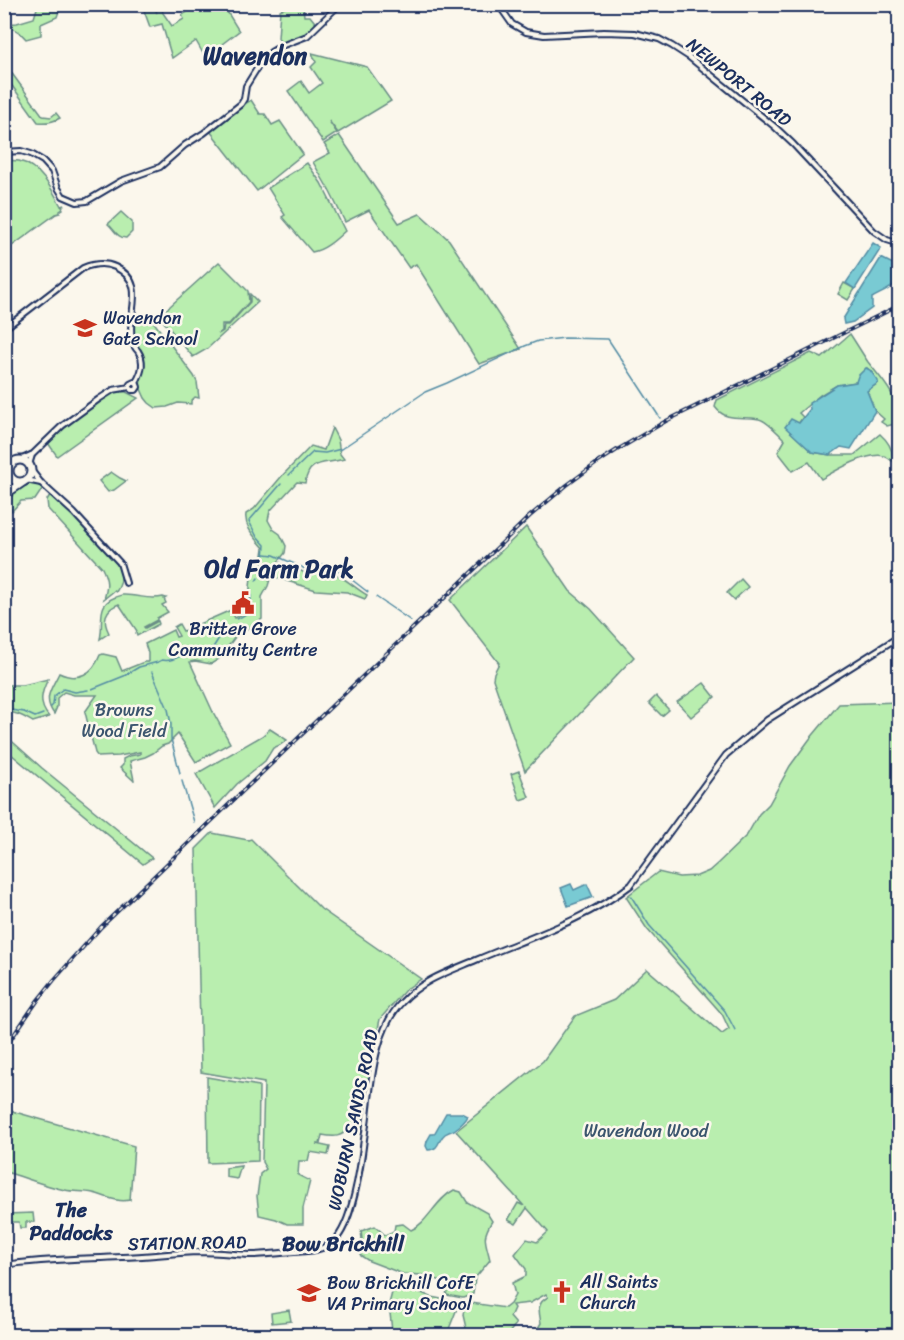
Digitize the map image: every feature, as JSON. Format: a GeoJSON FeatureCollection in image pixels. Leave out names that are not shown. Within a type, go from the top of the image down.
{"type":"FeatureCollection","features":[{"type":"Feature","properties":{"kind":"highway"},"geometry":{"type":"LineString","coordinates":[[4,458],[24,461],[30,468],[30,476],[4,495]]}},
{"type":"Feature","properties":{"kind":"highway"},"geometry":{"type":"LineString","coordinates":[[4,486],[10,464],[17,460]]}},
{"type":"Feature","properties":{"kind":"highway"},"geometry":{"type":"LineString","coordinates":[[7,472],[17,482],[24,481]]}},
{"type":"Feature","properties":{"kind":"street"},"geometry":{"type":"LineString","coordinates":[[4,152],[21,151],[43,161],[52,171],[63,196],[72,201],[87,201],[123,180],[158,168],[185,145],[204,133],[241,104],[246,86],[261,62],[281,46],[307,36],[340,4]]}},
{"type":"Feature","properties":{"kind":"street","name":"NEWPORT ROAD"},"geometry":{"type":"LineString","coordinates":[[498,4],[512,24],[526,32],[544,35],[634,33],[659,39],[672,46],[698,64],[775,127],[874,231],[886,240],[900,244]]}},
{"type":"Feature","properties":{"kind":"street"},"geometry":{"type":"LineString","coordinates":[[4,329],[83,268],[96,264],[112,266],[124,273],[134,293],[132,339],[142,359],[142,368],[136,382],[137,390],[132,390],[130,387],[113,390],[67,422],[33,454],[17,460]]}},
{"type":"Feature","properties":{"kind":"street"},"geometry":{"type":"LineString","coordinates":[[33,454],[30,468],[41,483],[74,513],[120,563],[126,583]]}},
{"type":"Feature","properties":{"kind":"street"},"geometry":{"type":"LineString","coordinates":[[24,481],[41,483]]}},
{"type":"Feature","properties":{"kind":"street","name":"WOBURN SANDS ROAD"},"geometry":{"type":"LineString","coordinates":[[332,1243],[345,1226],[356,1183],[380,1038],[401,1002],[413,991],[437,976],[589,913],[616,897],[631,885],[647,865],[726,755],[767,720],[900,636]]}},
{"type":"Feature","properties":{"kind":"street","name":"STATION ROAD"},"geometry":{"type":"LineString","coordinates":[[4,1265],[202,1252],[264,1254],[313,1251],[332,1243]]}},
{"type":"Feature","properties":{"kind":"green space"},"geometry":{"type":"Polygon","coordinates":[[[38,5],[61,5],[57,17],[41,24],[41,35],[26,39],[17,30],[5,28],[5,24],[34,18],[38,5]]]}},
{"type":"Feature","properties":{"kind":"green space"},"geometry":{"type":"Polygon","coordinates":[[[142,5],[153,5],[157,13],[154,5],[161,5],[163,13],[172,26],[184,19],[182,15],[196,7],[195,5],[223,5],[239,31],[205,57],[196,41],[172,58],[162,24],[150,27],[142,5]]]}},
{"type":"Feature","properties":{"kind":"green space"},"geometry":{"type":"Polygon","coordinates":[[[291,5],[303,5],[304,16],[310,16],[318,26],[308,35],[282,45],[278,38],[280,10],[291,5]]]}},
{"type":"Feature","properties":{"kind":"green space"},"geometry":{"type":"Polygon","coordinates":[[[312,53],[367,67],[391,101],[338,133],[329,121],[337,133],[323,142],[288,91],[301,81],[309,93],[322,83],[311,67],[316,62],[312,53]]]}},
{"type":"Feature","properties":{"kind":"green space"},"geometry":{"type":"Polygon","coordinates":[[[5,64],[43,116],[51,117],[56,113],[60,118],[49,122],[38,122],[5,76],[5,64]]]}},
{"type":"Feature","properties":{"kind":"green space"},"geometry":{"type":"Polygon","coordinates":[[[251,100],[260,114],[265,114],[272,125],[280,121],[303,154],[257,191],[210,131],[226,116],[251,100]]]}},
{"type":"Feature","properties":{"kind":"green space"},"geometry":{"type":"Polygon","coordinates":[[[339,135],[399,223],[420,214],[449,240],[521,349],[479,364],[416,264],[409,268],[369,210],[345,222],[313,162],[330,153],[324,144],[339,135]]]}},
{"type":"Feature","properties":{"kind":"green space"},"geometry":{"type":"Polygon","coordinates":[[[5,160],[19,161],[33,168],[54,192],[61,206],[64,205],[60,213],[5,251],[5,160]]]}},
{"type":"Feature","properties":{"kind":"green space"},"geometry":{"type":"Polygon","coordinates":[[[307,163],[321,183],[345,231],[326,247],[312,252],[282,217],[285,215],[268,188],[307,163]]]}},
{"type":"Feature","properties":{"kind":"green space"},"geometry":{"type":"Polygon","coordinates":[[[121,212],[132,222],[132,232],[126,238],[118,235],[108,224],[121,212]]]}},
{"type":"Feature","properties":{"kind":"green space"},"geometry":{"type":"Polygon","coordinates":[[[219,262],[248,291],[249,302],[229,324],[222,324],[222,331],[218,334],[223,331],[224,325],[229,325],[250,302],[250,294],[258,302],[207,349],[193,357],[159,316],[219,262]]]}},
{"type":"Feature","properties":{"kind":"green space"},"geometry":{"type":"Polygon","coordinates":[[[844,283],[855,289],[848,300],[838,294],[844,283]]]}},
{"type":"Feature","properties":{"kind":"green space"},"geometry":{"type":"Polygon","coordinates":[[[134,317],[149,318],[153,321],[194,376],[199,398],[195,397],[191,404],[178,403],[156,408],[145,398],[140,387],[143,364],[133,341],[134,317]]]}},
{"type":"Feature","properties":{"kind":"green space"},"geometry":{"type":"Polygon","coordinates":[[[850,334],[893,397],[899,423],[887,426],[881,422],[884,419],[875,411],[867,391],[878,383],[867,368],[856,382],[837,385],[820,395],[799,413],[803,417],[798,424],[786,427],[812,452],[830,455],[854,455],[880,434],[890,446],[892,461],[884,456],[870,456],[821,479],[809,462],[793,471],[778,452],[785,440],[769,425],[759,419],[730,417],[715,407],[717,400],[811,353],[822,358],[850,334]]]}},
{"type":"Feature","properties":{"kind":"green space"},"geometry":{"type":"Polygon","coordinates":[[[119,391],[138,398],[57,456],[48,443],[91,406],[119,391]]]}},
{"type":"Feature","properties":{"kind":"green space","name":"Browns Wood Field"},"geometry":{"type":"Polygon","coordinates":[[[332,428],[338,440],[340,454],[344,459],[314,466],[307,475],[305,483],[297,482],[270,511],[268,520],[273,529],[280,534],[286,546],[285,553],[278,562],[308,574],[318,570],[330,572],[367,595],[365,599],[347,592],[316,590],[271,576],[262,597],[262,619],[235,637],[219,659],[211,664],[190,662],[230,743],[196,762],[178,734],[168,744],[153,753],[130,761],[133,780],[120,768],[123,765],[123,759],[140,754],[140,752],[98,757],[95,753],[85,712],[97,695],[74,695],[64,692],[57,698],[54,714],[48,698],[59,673],[72,677],[84,674],[103,654],[116,657],[122,671],[148,662],[145,644],[173,630],[176,637],[179,636],[174,627],[179,624],[183,631],[231,610],[235,618],[246,612],[251,577],[253,570],[261,569],[264,548],[249,528],[246,514],[254,509],[311,446],[324,450],[332,428]]]}},
{"type":"Feature","properties":{"kind":"green space"},"geometry":{"type":"Polygon","coordinates":[[[111,472],[126,481],[108,492],[99,481],[111,472]]]}},
{"type":"Feature","properties":{"kind":"green space"},"geometry":{"type":"Polygon","coordinates":[[[31,483],[43,488],[35,500],[21,501],[12,511],[4,497],[31,483]]]}},
{"type":"Feature","properties":{"kind":"green space"},"geometry":{"type":"Polygon","coordinates":[[[50,495],[86,526],[117,562],[121,576],[116,592],[114,591],[104,599],[107,583],[102,568],[48,509],[47,500],[50,495]]]}},
{"type":"Feature","properties":{"kind":"green space"},"geometry":{"type":"Polygon","coordinates":[[[526,527],[570,591],[591,609],[634,657],[525,771],[493,679],[499,663],[450,600],[526,527]]]}},
{"type":"Feature","properties":{"kind":"green space"},"geometry":{"type":"Polygon","coordinates":[[[741,579],[748,587],[734,600],[727,593],[741,579]]]}},
{"type":"Feature","properties":{"kind":"green space"},"geometry":{"type":"Polygon","coordinates":[[[122,595],[166,598],[164,599],[166,603],[162,605],[168,612],[144,627],[158,621],[159,624],[137,636],[137,631],[119,604],[108,612],[105,619],[109,633],[100,639],[104,607],[113,598],[122,595]]]}},
{"type":"Feature","properties":{"kind":"green space"},"geometry":{"type":"Polygon","coordinates":[[[48,679],[42,703],[49,717],[33,722],[23,716],[5,713],[5,685],[23,685],[48,679]]]}},
{"type":"Feature","properties":{"kind":"green space"},"geometry":{"type":"Polygon","coordinates":[[[704,683],[715,697],[691,717],[677,702],[704,683]]]}},
{"type":"Feature","properties":{"kind":"green space"},"geometry":{"type":"Polygon","coordinates":[[[656,696],[669,710],[662,716],[649,703],[656,696]]]}},
{"type":"Feature","properties":{"kind":"green space","name":"Wavendon Wood"},"geometry":{"type":"Polygon","coordinates":[[[899,702],[899,1335],[534,1335],[541,1323],[539,1308],[544,1299],[548,1297],[546,1294],[530,1303],[512,1305],[514,1308],[510,1317],[516,1324],[509,1335],[453,1335],[466,1328],[463,1315],[465,1302],[505,1308],[510,1304],[515,1295],[512,1283],[526,1276],[526,1269],[515,1254],[527,1239],[537,1242],[548,1232],[527,1208],[516,1224],[508,1220],[518,1203],[524,1206],[456,1131],[543,1061],[575,1016],[614,1000],[647,969],[722,1034],[729,1029],[722,1014],[647,929],[626,897],[658,872],[679,877],[697,876],[709,871],[718,863],[747,835],[759,814],[769,804],[790,766],[839,704],[899,702]]]}},
{"type":"Feature","properties":{"kind":"green space"},"geometry":{"type":"Polygon","coordinates":[[[270,729],[287,740],[273,748],[265,761],[237,784],[215,808],[196,774],[262,736],[270,729]]]}},
{"type":"Feature","properties":{"kind":"green space"},"geometry":{"type":"Polygon","coordinates":[[[5,735],[152,858],[143,864],[5,749],[5,735]]]}},
{"type":"Feature","properties":{"kind":"green space"},"geometry":{"type":"Polygon","coordinates":[[[519,771],[529,797],[520,800],[511,774],[519,771]]]}},
{"type":"Feature","properties":{"kind":"green space"},"geometry":{"type":"Polygon","coordinates":[[[212,833],[251,839],[321,909],[421,979],[405,990],[380,1019],[371,1061],[363,1129],[349,1127],[337,1136],[322,1135],[320,1144],[316,1144],[330,1147],[328,1155],[310,1152],[308,1161],[299,1161],[298,1175],[310,1181],[303,1208],[303,1224],[287,1224],[259,1215],[257,1196],[260,1174],[266,1169],[262,1162],[264,1083],[201,1072],[196,849],[212,833]]]}},
{"type":"Feature","properties":{"kind":"green space"},"geometry":{"type":"Polygon","coordinates":[[[207,1077],[259,1086],[258,1161],[208,1163],[207,1077]]]}},
{"type":"Feature","properties":{"kind":"green space"},"geometry":{"type":"Polygon","coordinates":[[[8,1110],[134,1146],[130,1200],[116,1200],[93,1193],[68,1191],[6,1172],[8,1110]]]}},
{"type":"Feature","properties":{"kind":"green space"},"geometry":{"type":"Polygon","coordinates":[[[241,1166],[237,1179],[226,1177],[226,1168],[241,1166]]]}},
{"type":"Feature","properties":{"kind":"green space"},"geometry":{"type":"Polygon","coordinates":[[[454,1190],[461,1192],[467,1202],[487,1213],[492,1221],[485,1236],[490,1260],[475,1278],[473,1294],[463,1298],[446,1295],[449,1283],[422,1275],[403,1274],[361,1256],[359,1245],[362,1239],[361,1231],[375,1226],[385,1235],[394,1231],[395,1225],[403,1224],[411,1230],[417,1227],[442,1199],[454,1190]]]}},
{"type":"Feature","properties":{"kind":"green space"},"geometry":{"type":"Polygon","coordinates":[[[33,1213],[34,1222],[26,1222],[26,1228],[20,1228],[19,1222],[6,1222],[6,1214],[33,1213]]]}},
{"type":"Feature","properties":{"kind":"green space"},"geometry":{"type":"Polygon","coordinates":[[[394,1285],[431,1297],[457,1302],[447,1334],[429,1335],[425,1332],[427,1335],[416,1335],[424,1331],[413,1335],[389,1335],[392,1331],[389,1304],[394,1285]]]}},
{"type":"Feature","properties":{"kind":"green space"},"geometry":{"type":"Polygon","coordinates":[[[289,1310],[291,1321],[272,1323],[271,1313],[289,1310]]]}},
{"type":"Feature","properties":{"kind":"water"},"geometry":{"type":"Polygon","coordinates":[[[873,243],[881,248],[855,289],[846,283],[873,243]]]}},
{"type":"Feature","properties":{"kind":"water"},"geometry":{"type":"Polygon","coordinates":[[[881,258],[899,267],[895,283],[888,290],[872,298],[872,308],[853,322],[844,324],[843,319],[881,258]]]}},
{"type":"Feature","properties":{"kind":"water"},"geometry":{"type":"Polygon","coordinates":[[[866,368],[878,381],[867,391],[875,411],[851,449],[841,447],[830,455],[812,452],[785,427],[791,419],[799,423],[810,409],[809,403],[837,385],[856,382],[858,376],[866,368]]]}},
{"type":"Feature","properties":{"kind":"water"},"geometry":{"type":"Polygon","coordinates":[[[571,884],[574,890],[587,884],[593,897],[568,906],[561,888],[571,884]]]}},
{"type":"Feature","properties":{"kind":"water"},"geometry":{"type":"Polygon","coordinates":[[[446,1113],[462,1113],[468,1116],[454,1130],[446,1133],[435,1148],[428,1150],[427,1141],[431,1134],[434,1134],[446,1113]]]}},
{"type":"Feature","properties":{"kind":"waterway"},"geometry":{"type":"LineString","coordinates":[[289,475],[313,452],[325,453],[341,449],[425,392],[538,341],[565,338],[608,339],[660,418]]}},
{"type":"Feature","properties":{"kind":"waterway"},"geometry":{"type":"LineString","coordinates":[[263,571],[265,545],[256,535],[249,521],[281,484]]}},
{"type":"Feature","properties":{"kind":"waterway"},"geometry":{"type":"LineString","coordinates":[[265,554],[274,555],[308,570],[316,565],[329,566],[368,592]]}},
{"type":"Feature","properties":{"kind":"waterway"},"geometry":{"type":"LineString","coordinates":[[237,619],[249,611],[251,592]]}},
{"type":"Feature","properties":{"kind":"waterway"},"geometry":{"type":"LineString","coordinates":[[376,597],[411,621]]}},
{"type":"Feature","properties":{"kind":"waterway"},"geometry":{"type":"LineString","coordinates":[[92,689],[139,667],[178,658],[187,653],[188,649],[193,648],[201,653],[209,654],[219,638],[228,630]]}},
{"type":"Feature","properties":{"kind":"waterway"},"geometry":{"type":"LineString","coordinates":[[152,672],[168,709],[171,739],[180,773]]}},
{"type":"Feature","properties":{"kind":"waterway"},"geometry":{"type":"LineString","coordinates":[[51,707],[54,696],[63,689],[75,692],[88,690]]}},
{"type":"Feature","properties":{"kind":"waterway"},"geometry":{"type":"LineString","coordinates":[[4,709],[24,712],[35,717],[43,714]]}},
{"type":"Feature","properties":{"kind":"waterway"},"geometry":{"type":"LineString","coordinates":[[182,781],[194,822]]}},
{"type":"Feature","properties":{"kind":"waterway"},"geometry":{"type":"LineString","coordinates":[[631,896],[649,925],[725,1011],[735,1030]]}},
{"type":"Feature","properties":{"kind":"railway"},"geometry":{"type":"LineString","coordinates":[[4,1049],[38,1000],[101,927],[530,516],[567,485],[617,450],[666,421],[900,305]]}},
{"type":"Feature","properties":{"kind":"place","name":"Wavendon Gate School"},"geometry":{"type":"Point","coordinates":[85,328]}},
{"type":"Feature","properties":{"kind":"place","name":"Britten Grove Community Centre"},"geometry":{"type":"Point","coordinates":[243,603]}},
{"type":"Feature","properties":{"kind":"place","name":"All Saints Church"},"geometry":{"type":"Point","coordinates":[562,1292]}},
{"type":"Feature","properties":{"kind":"place","name":"Bow Brickhill CofE VA Primary School"},"geometry":{"type":"Point","coordinates":[309,1293]}},
{"type":"Feature","properties":{"kind":"district","name":"Wavendon"},"geometry":{"type":"Point","coordinates":[255,56]}},
{"type":"Feature","properties":{"kind":"district","name":"Old Farm Park"},"geometry":{"type":"Point","coordinates":[279,569]}},
{"type":"Feature","properties":{"kind":"district","name":"The Paddocks"},"geometry":{"type":"Point","coordinates":[71,1222]}},
{"type":"Feature","properties":{"kind":"district","name":"Bow Brickhill"},"geometry":{"type":"Point","coordinates":[343,1244]}}]}
